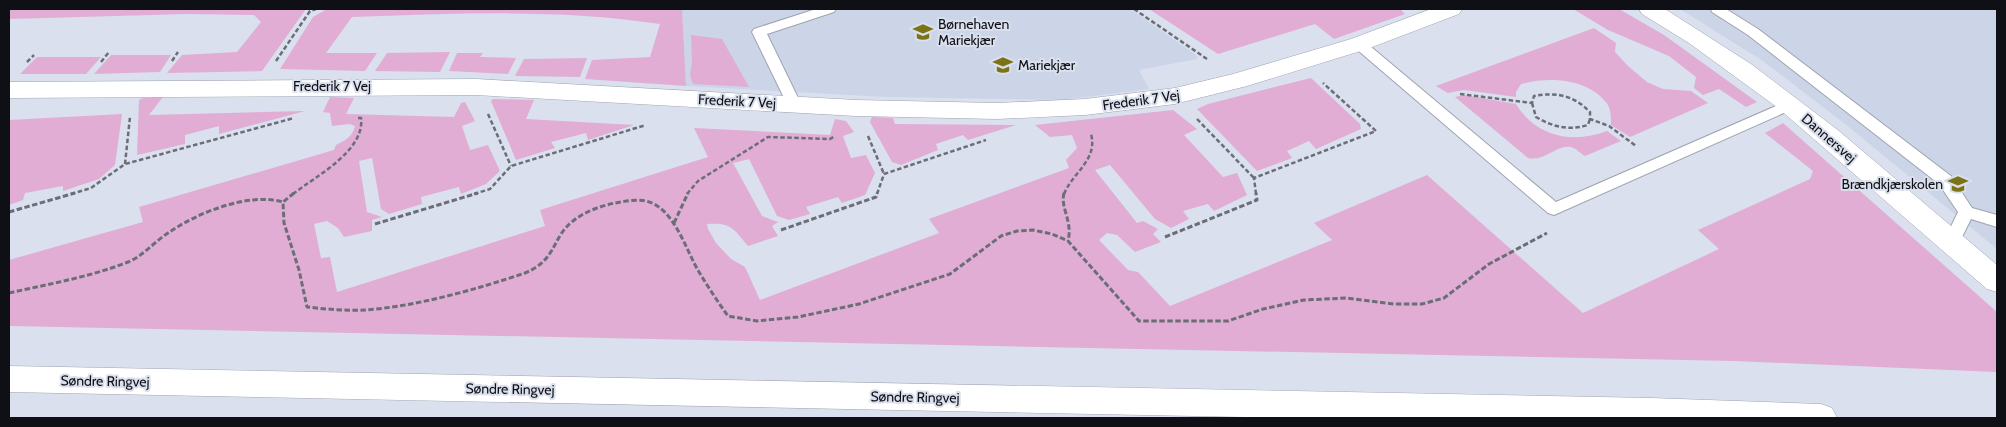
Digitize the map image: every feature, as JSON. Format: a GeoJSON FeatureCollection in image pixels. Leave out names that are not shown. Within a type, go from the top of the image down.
{"type":"FeatureCollection","features":[{"type":"Feature","properties":{"kind":"street","name":"Frederik 7 Vej"},"geometry":{"type":"LineString","coordinates":[[9,90],[132,87],[476,87],[794,104],[860,117],[1079,108],[1175,96],[1238,81],[1359,44],[1451,9]]}},
{"type":"Feature","properties":{"kind":"street","name":"Dannersvej"},"geometry":{"type":"LineString","coordinates":[[1650,9],[1713,47],[1790,105],[1997,281]]}},
{"type":"Feature","properties":{"kind":"street","name":"Søndre Ringvej"},"geometry":{"type":"LineString","coordinates":[[9,379],[1651,412],[1821,418]]}},
{"type":"Feature","properties":{"kind":"lane"},"geometry":{"type":"LineString","coordinates":[[794,104],[759,32],[829,9]]}},
{"type":"Feature","properties":{"kind":"lane"},"geometry":{"type":"LineString","coordinates":[[1717,9],[1753,32],[1945,180],[1966,212],[1997,220]]}},
{"type":"Feature","properties":{"kind":"lane"},"geometry":{"type":"LineString","coordinates":[[1359,44],[1554,208],[1790,105]]}},
{"type":"Feature","properties":{"kind":"lane"},"geometry":{"type":"LineString","coordinates":[[1951,242],[1966,212]]}},
{"type":"Feature","properties":{"kind":"path"},"geometry":{"type":"LineString","coordinates":[[259,87],[310,11],[316,9]]}},
{"type":"Feature","properties":{"kind":"path"},"geometry":{"type":"LineString","coordinates":[[1134,9],[1238,81]]}},
{"type":"Feature","properties":{"kind":"path"},"geometry":{"type":"LineString","coordinates":[[1254,178],[1376,131],[1300,62]]}},
{"type":"Feature","properties":{"kind":"path"},"geometry":{"type":"LineString","coordinates":[[9,212],[91,188],[125,164],[307,114],[332,86]]}},
{"type":"Feature","properties":{"kind":"path"},"geometry":{"type":"LineString","coordinates":[[125,164],[132,87]]}},
{"type":"Feature","properties":{"kind":"path"},"geometry":{"type":"LineString","coordinates":[[476,87],[511,166]]}},
{"type":"Feature","properties":{"kind":"path"},"geometry":{"type":"LineString","coordinates":[[1427,102],[1464,93],[1532,103]]}},
{"type":"Feature","properties":{"kind":"path"},"geometry":{"type":"LineString","coordinates":[[1548,94],[1563,95],[1578,100],[1590,112],[1590,119],[1588,125],[1578,128],[1560,128],[1536,117],[1532,103],[1534,96],[1548,94]]}},
{"type":"Feature","properties":{"kind":"path"},"geometry":{"type":"LineString","coordinates":[[1165,236],[1257,200],[1254,178],[1175,96]]}},
{"type":"Feature","properties":{"kind":"path"},"geometry":{"type":"LineString","coordinates":[[375,224],[490,189],[511,166],[668,119],[691,98]]}},
{"type":"Feature","properties":{"kind":"path"},"geometry":{"type":"LineString","coordinates":[[1068,240],[1071,228],[1062,202],[1064,193],[1082,166],[1093,154],[1095,142],[1079,108]]}},
{"type":"Feature","properties":{"kind":"path"},"geometry":{"type":"LineString","coordinates":[[884,174],[1022,127],[1031,109]]}},
{"type":"Feature","properties":{"kind":"path"},"geometry":{"type":"LineString","coordinates":[[674,223],[689,190],[698,180],[768,137],[830,139],[860,117],[884,174],[876,197],[780,230]]}},
{"type":"Feature","properties":{"kind":"path"},"geometry":{"type":"LineString","coordinates":[[283,202],[344,154],[359,138],[362,126],[360,118],[351,118]]}},
{"type":"Feature","properties":{"kind":"path"},"geometry":{"type":"LineString","coordinates":[[1590,119],[1609,126],[1659,162]]}},
{"type":"Feature","properties":{"kind":"path"},"geometry":{"type":"LineString","coordinates":[[9,293],[97,273],[131,261],[170,232],[226,207],[259,198],[275,198],[283,202]]}},
{"type":"Feature","properties":{"kind":"path"},"geometry":{"type":"LineString","coordinates":[[283,202],[284,223],[299,270],[306,307],[345,310],[393,307],[458,292],[534,269],[554,252],[571,222],[616,202],[636,200],[652,203],[674,223],[688,254],[728,316],[757,321],[798,317],[859,304],[950,274],[1001,236],[1017,231],[1033,230],[1068,240],[1139,321],[1228,321],[1263,309],[1304,300],[1346,298],[1394,304],[1422,304],[1444,298],[1489,264],[1553,230],[1554,208]]}},
{"type":"Feature","properties":{"kind":"shaded area"},"geometry":{"type":"Polygon","coordinates":[[[9,9],[306,9],[262,71],[167,73],[182,55],[237,52],[261,22],[254,15],[187,14],[9,19],[9,9]]]}},
{"type":"Feature","properties":{"kind":"shaded area"},"geometry":{"type":"Polygon","coordinates":[[[327,9],[682,9],[686,86],[585,79],[592,60],[650,57],[660,24],[622,19],[545,14],[506,13],[352,17],[326,53],[377,53],[365,71],[280,69],[313,17],[327,9]]]}},
{"type":"Feature","properties":{"kind":"shaded area","name":"Børnehaven Mariekjær"},"geometry":{"type":"Polygon","coordinates":[[[682,9],[1130,9],[1196,55],[1197,59],[1139,70],[1149,89],[1062,100],[885,97],[686,86],[682,9]]]}},
{"type":"Feature","properties":{"kind":"shaded area"},"geometry":{"type":"Polygon","coordinates":[[[1149,9],[1400,9],[1405,14],[1334,39],[1315,24],[1218,54],[1149,9]]]}},
{"type":"Feature","properties":{"kind":"shaded area"},"geometry":{"type":"Polygon","coordinates":[[[1573,9],[1619,9],[1664,35],[1757,102],[1746,107],[1719,89],[1703,95],[1694,88],[1696,77],[1669,56],[1608,30],[1573,9]]]}},
{"type":"Feature","properties":{"kind":"shaded area","name":"Brændkjærskolen"},"geometry":{"type":"Polygon","coordinates":[[[1680,9],[1997,9],[1997,249],[1849,127],[1763,61],[1680,9]]]}},
{"type":"Feature","properties":{"kind":"shaded area"},"geometry":{"type":"Polygon","coordinates":[[[1594,28],[1616,43],[1615,52],[1647,82],[1663,89],[1691,91],[1708,103],[1630,137],[1611,125],[1609,107],[1600,96],[1580,84],[1556,80],[1532,81],[1521,84],[1516,92],[1516,97],[1464,90],[1448,93],[1436,86],[1594,28]]]}},
{"type":"Feature","properties":{"kind":"shaded area"},"geometry":{"type":"Polygon","coordinates":[[[691,35],[722,39],[749,87],[693,84],[690,75],[692,63],[691,35]]]}},
{"type":"Feature","properties":{"kind":"shaded area"},"geometry":{"type":"Polygon","coordinates":[[[450,52],[440,72],[375,71],[387,53],[450,52]]]}},
{"type":"Feature","properties":{"kind":"shaded area"},"geometry":{"type":"Polygon","coordinates":[[[457,53],[483,53],[480,57],[516,58],[508,74],[449,71],[457,53]]]}},
{"type":"Feature","properties":{"kind":"shaded area"},"geometry":{"type":"Polygon","coordinates":[[[111,55],[171,55],[160,72],[94,74],[111,55]]]}},
{"type":"Feature","properties":{"kind":"shaded area"},"geometry":{"type":"Polygon","coordinates":[[[37,57],[101,57],[86,74],[20,74],[37,57]]]}},
{"type":"Feature","properties":{"kind":"shaded area"},"geometry":{"type":"Polygon","coordinates":[[[587,58],[580,77],[515,76],[524,59],[587,58]]]}},
{"type":"Feature","properties":{"kind":"shaded area"},"geometry":{"type":"Polygon","coordinates":[[[1311,78],[1360,124],[1361,129],[1316,149],[1309,141],[1287,151],[1292,158],[1257,171],[1197,109],[1208,104],[1311,78]]]}},
{"type":"Feature","properties":{"kind":"shaded area"},"geometry":{"type":"Polygon","coordinates":[[[1464,95],[1516,104],[1534,124],[1556,135],[1581,137],[1607,131],[1621,141],[1585,156],[1573,148],[1566,147],[1540,158],[1528,158],[1455,97],[1464,95]]]}},
{"type":"Feature","properties":{"kind":"shaded area"},"geometry":{"type":"Polygon","coordinates":[[[163,97],[149,115],[305,111],[219,134],[219,126],[185,135],[185,144],[137,155],[139,100],[163,97]]]}},
{"type":"Feature","properties":{"kind":"shaded area"},"geometry":{"type":"Polygon","coordinates":[[[330,97],[354,98],[346,114],[454,117],[461,103],[465,102],[475,121],[462,126],[470,150],[488,145],[500,171],[486,184],[461,194],[459,187],[421,197],[422,204],[389,214],[381,209],[372,158],[359,161],[367,212],[382,217],[372,220],[372,231],[344,237],[338,228],[327,221],[314,224],[321,258],[330,257],[337,292],[545,226],[540,210],[708,157],[694,128],[830,135],[835,119],[846,121],[854,132],[843,136],[851,158],[866,155],[875,173],[865,195],[842,203],[838,197],[806,207],[810,214],[789,220],[777,216],[749,159],[733,163],[762,216],[778,222],[772,226],[778,236],[748,246],[731,228],[722,224],[707,224],[716,243],[731,259],[745,267],[760,300],[939,233],[929,219],[1069,168],[1066,160],[1077,148],[1072,135],[1050,137],[1035,125],[1173,110],[1197,129],[1184,135],[1223,177],[1237,173],[1247,195],[1214,211],[1208,204],[1183,211],[1189,219],[1171,228],[1155,219],[1110,165],[1095,170],[1137,223],[1143,221],[1158,229],[1153,234],[1161,242],[1135,252],[1117,235],[1107,233],[1099,240],[1128,270],[1138,272],[1170,306],[1332,240],[1314,223],[1427,175],[1583,313],[1719,249],[1698,230],[1810,179],[1813,171],[1765,133],[1783,123],[1997,312],[1997,372],[1734,361],[9,326],[9,260],[143,222],[139,207],[334,150],[336,145],[350,136],[355,126],[349,124],[332,126],[330,113],[323,112],[330,97]]]}},
{"type":"Feature","properties":{"kind":"shaded area"},"geometry":{"type":"Polygon","coordinates":[[[493,99],[534,100],[526,119],[634,125],[588,140],[586,133],[551,142],[555,148],[516,160],[491,101],[493,99]]]}},
{"type":"Feature","properties":{"kind":"shaded area"},"geometry":{"type":"Polygon","coordinates":[[[122,114],[115,165],[99,179],[63,191],[63,186],[25,193],[23,200],[9,205],[9,120],[122,114]]]}},
{"type":"Feature","properties":{"kind":"shaded area"},"geometry":{"type":"Polygon","coordinates":[[[872,117],[893,118],[895,124],[1016,125],[968,140],[963,135],[936,144],[938,150],[901,165],[892,162],[870,122],[872,117]]]}},
{"type":"Feature","properties":{"kind":"place","name":"Børnehaven Mariekjær"},"geometry":{"type":"Point","coordinates":[923,32]}},
{"type":"Feature","properties":{"kind":"place","name":"Mariekjær"},"geometry":{"type":"Point","coordinates":[1003,65]}},
{"type":"Feature","properties":{"kind":"place","name":"Brændkjærskolen"},"geometry":{"type":"Point","coordinates":[1958,184]}}]}
